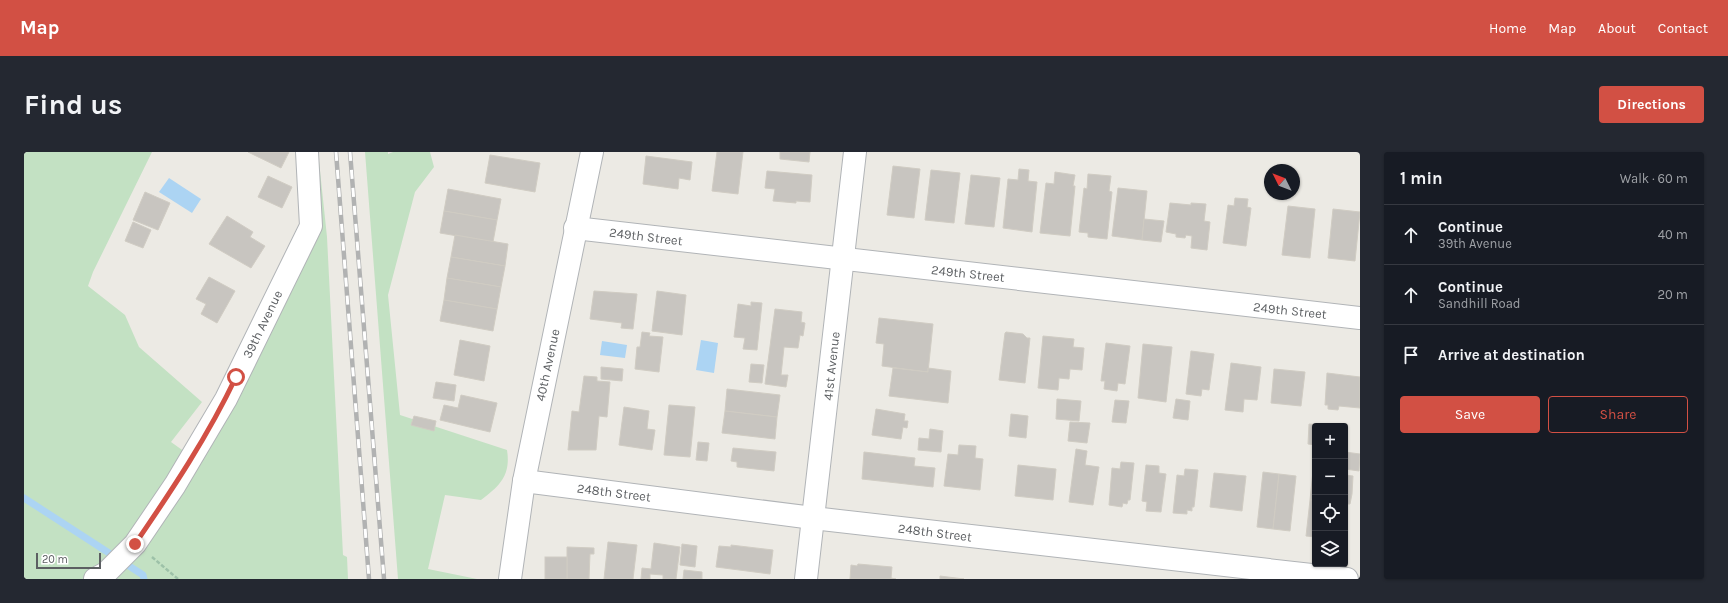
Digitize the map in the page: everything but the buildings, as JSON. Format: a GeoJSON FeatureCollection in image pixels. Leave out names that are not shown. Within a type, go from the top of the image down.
{"type":"FeatureCollection","features":[{"type":"Feature","properties":{"kind":"street","name":"39th Avenue"},"geometry":{"type":"LineString","coordinates":[[102,575],[131,548],[176,485],[226,399],[310,226],[307,152]]}},
{"type":"Feature","properties":{"kind":"street","name":"40th Avenue"},"geometry":{"type":"LineString","coordinates":[[510,579],[524,481],[575,228],[592,152]]}},
{"type":"Feature","properties":{"kind":"street","name":"41st Avenue"},"geometry":{"type":"LineString","coordinates":[[806,579],[855,152]]}},
{"type":"Feature","properties":{"kind":"street","name":"249th Street"},"geometry":{"type":"LineString","coordinates":[[575,228],[1360,318]]}},
{"type":"Feature","properties":{"kind":"street","name":"248th Street"},"geometry":{"type":"LineString","coordinates":[[524,481],[813,518],[1347,579]]}},
{"type":"Feature","properties":{"kind":"street"},"geometry":{"type":"LineString","coordinates":[[1352,579],[1360,566]]}},
{"type":"Feature","properties":{"kind":"path"},"geometry":{"type":"LineString","coordinates":[[131,548],[174,574],[178,579]]}},
{"type":"Feature","properties":{"kind":"green space"},"geometry":{"type":"Polygon","coordinates":[[[24,152],[152,152],[93,272],[88,286],[125,315],[139,347],[202,402],[171,442],[192,457],[310,226],[307,152],[318,152],[327,237],[343,555],[347,557],[348,579],[24,579],[24,152]]]}},
{"type":"Feature","properties":{"kind":"green space"},"geometry":{"type":"Polygon","coordinates":[[[365,152],[388,152],[388,154],[393,152],[430,152],[434,167],[415,192],[388,295],[400,415],[507,450],[508,459],[506,473],[503,479],[494,490],[481,500],[445,495],[428,569],[477,579],[398,579],[365,152]]]}},
{"type":"Feature","properties":{"kind":"water"},"geometry":{"type":"Polygon","coordinates":[[[169,178],[201,199],[192,213],[159,192],[169,178]]]}},
{"type":"Feature","properties":{"kind":"water"},"geometry":{"type":"Polygon","coordinates":[[[701,340],[718,343],[714,373],[696,370],[701,340]]]}},
{"type":"Feature","properties":{"kind":"water"},"geometry":{"type":"Polygon","coordinates":[[[602,341],[627,345],[625,358],[600,355],[602,341]]]}},
{"type":"Feature","properties":{"kind":"waterway"},"geometry":{"type":"LineString","coordinates":[[24,498],[143,575],[144,579]]}},
{"type":"Feature","properties":{"kind":"railway"},"geometry":{"type":"LineString","coordinates":[[336,152],[369,579]]}},
{"type":"Feature","properties":{"kind":"railway"},"geometry":{"type":"LineString","coordinates":[[350,152],[384,579]]}},
{"type":"Feature","properties":{"kind":"route"},"geometry":{"type":"LineString","coordinates":[[135,544],[176,485],[226,399],[236,377]]}}]}
